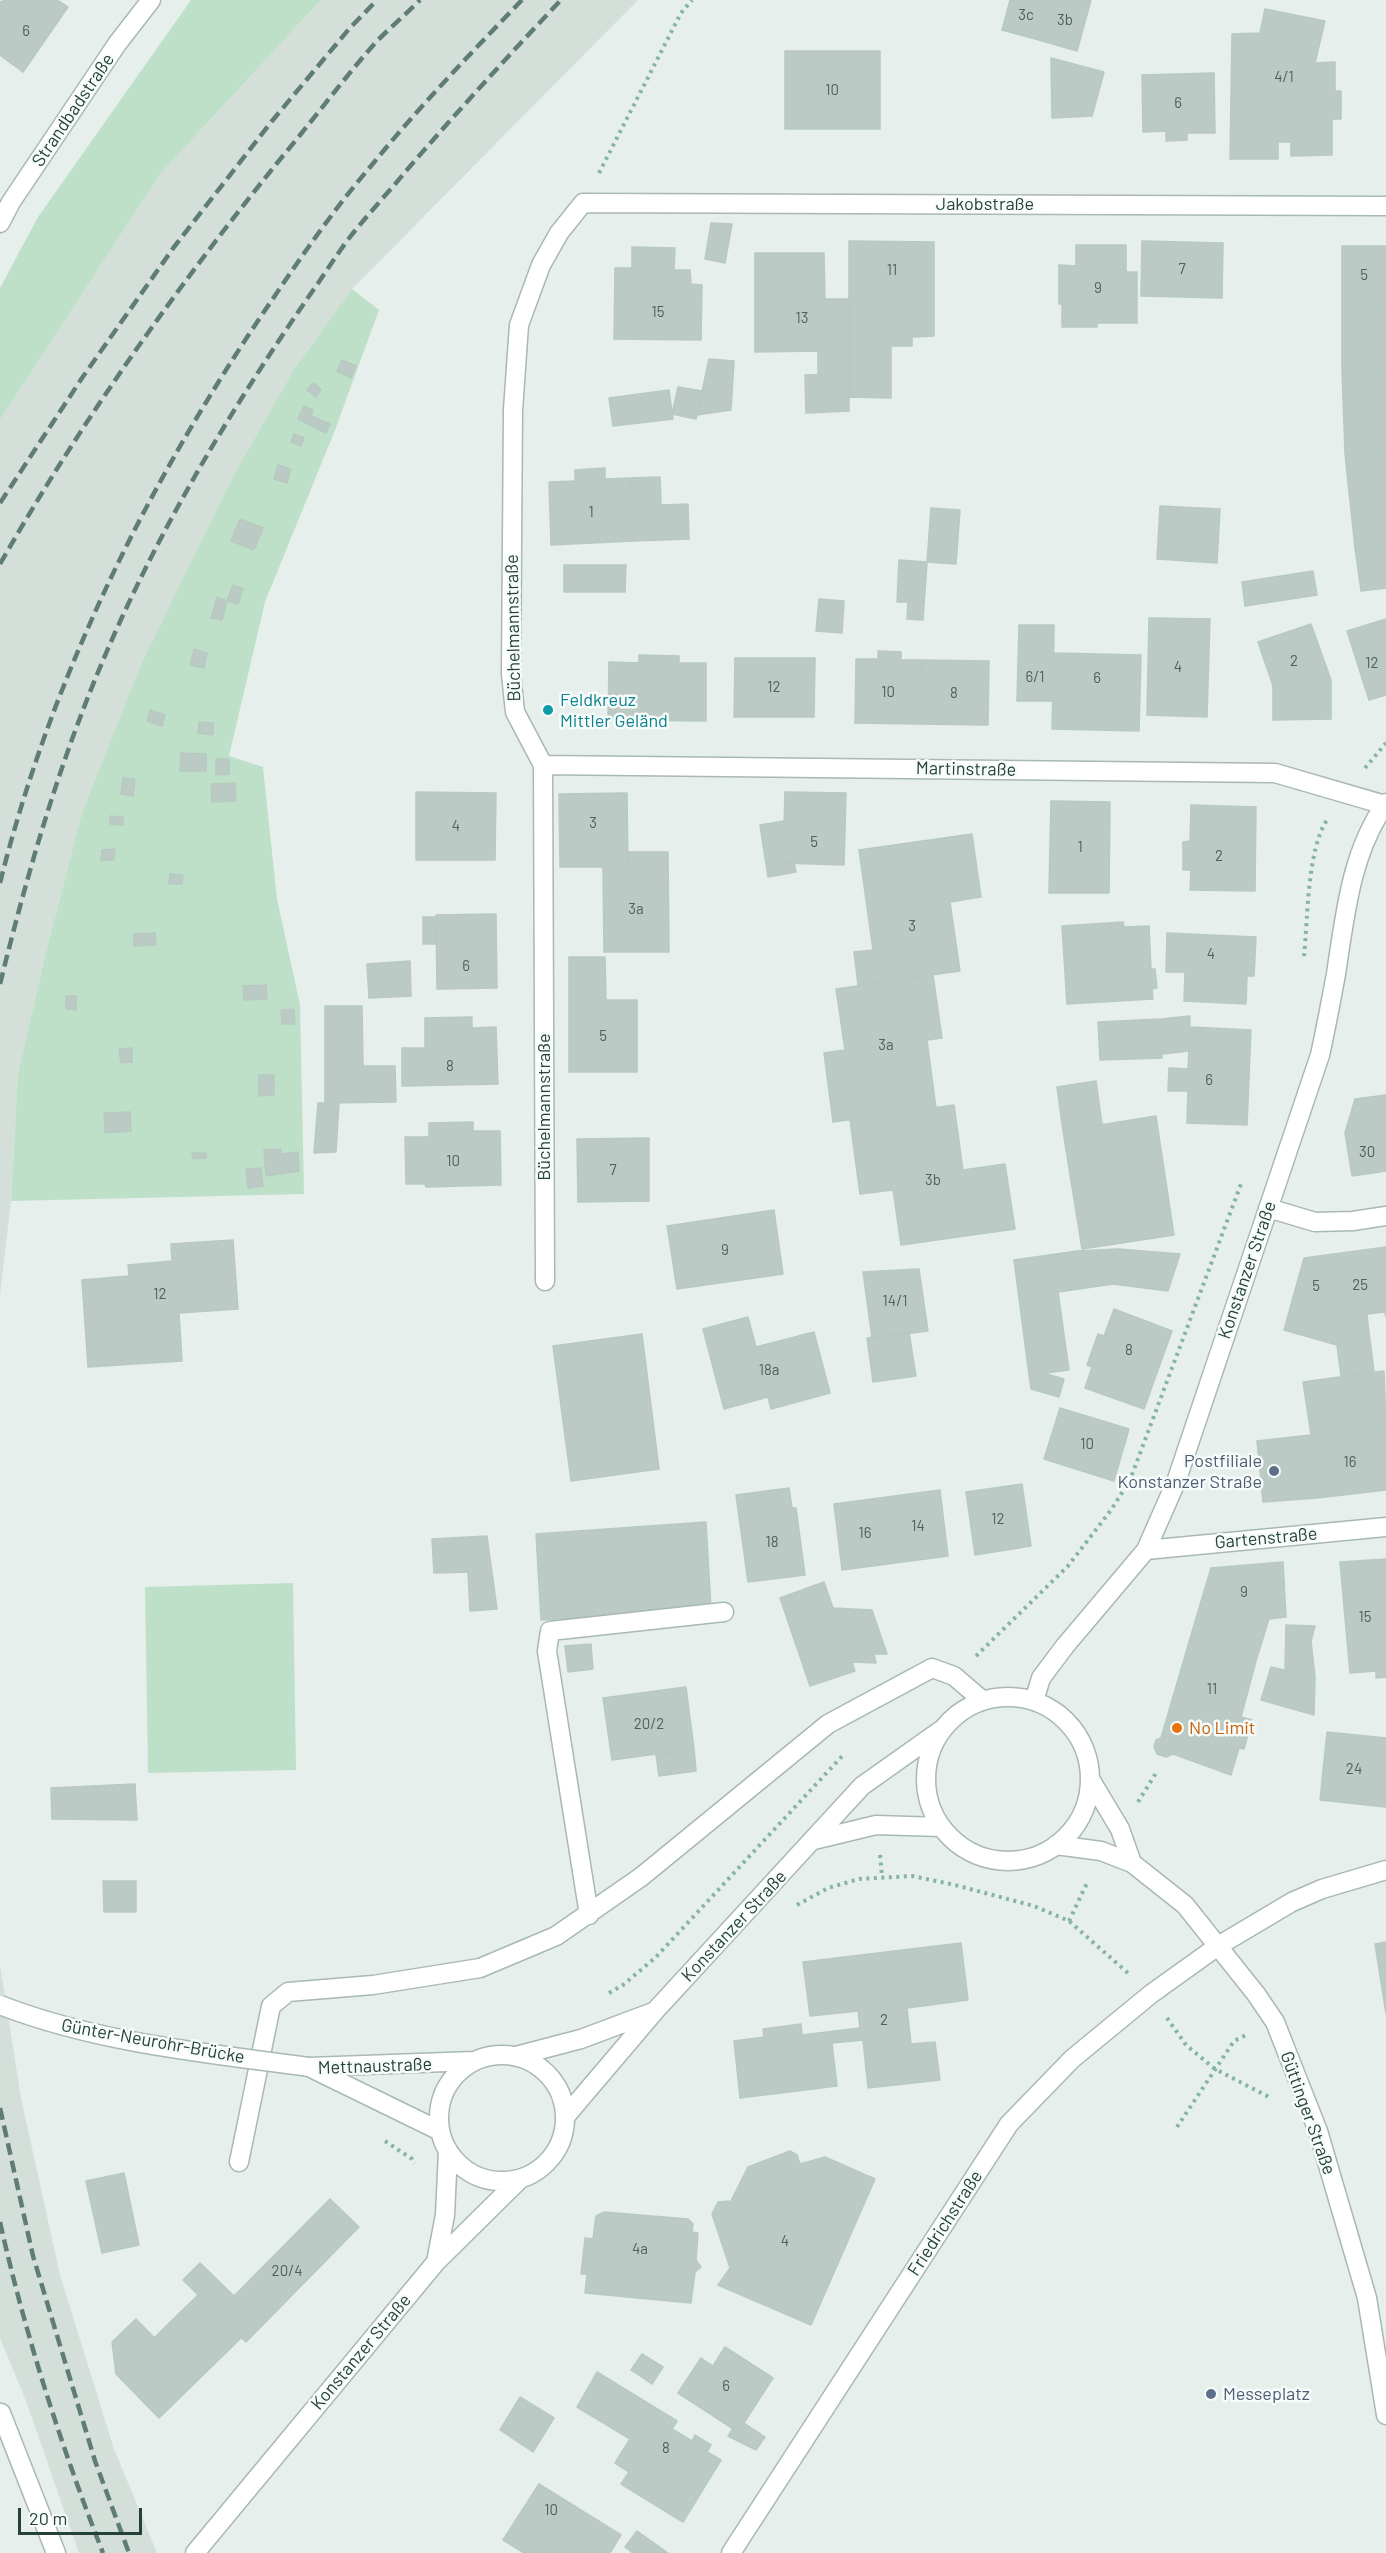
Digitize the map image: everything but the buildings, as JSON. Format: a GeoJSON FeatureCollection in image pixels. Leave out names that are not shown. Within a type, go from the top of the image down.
{"type":"FeatureCollection","features":[{"type":"Feature","properties":{"kind":"street","name":"Strandbadstraße"},"geometry":{"type":"LineString","coordinates":[[0,223],[11,202],[117,44],[151,0]]}},
{"type":"Feature","properties":{"kind":"street","name":"Jakobstraße"},"geometry":{"type":"LineString","coordinates":[[583,203],[1386,206]]}},
{"type":"Feature","properties":{"kind":"street","name":"Büchelmannstraße"},"geometry":{"type":"LineString","coordinates":[[545,1281],[543,765],[515,712],[511,674],[513,410],[519,325],[541,265],[559,233],[583,203]]}},
{"type":"Feature","properties":{"kind":"street","name":"Martinstraße"},"geometry":{"type":"LineString","coordinates":[[543,765],[1275,772],[1385,804]]}},
{"type":"Feature","properties":{"kind":"street","name":"Konstanzer Straße"},"geometry":{"type":"LineString","coordinates":[[1034,1701],[1041,1678],[1146,1550],[1176,1482],[1320,1055],[1341,928],[1357,861],[1369,831],[1385,804]]}},
{"type":"Feature","properties":{"kind":"street"},"geometry":{"type":"LineString","coordinates":[[1268,1208],[1316,1222],[1353,1221],[1386,1216]]}},
{"type":"Feature","properties":{"kind":"street","name":"Gartenstraße"},"geometry":{"type":"LineString","coordinates":[[1146,1550],[1386,1527]]}},
{"type":"Feature","properties":{"kind":"street"},"geometry":{"type":"LineString","coordinates":[[588,1915],[547,1651],[550,1630],[724,1612]]}},
{"type":"Feature","properties":{"kind":"street"},"geometry":{"type":"LineString","coordinates":[[238,2162],[272,2006],[288,1992],[373,1985],[480,1968],[556,1936],[588,1915],[641,1877],[828,1724],[932,1668],[954,1676],[982,1700]]}},
{"type":"Feature","properties":{"kind":"street"},"geometry":{"type":"LineString","coordinates":[[1008,1697],[1034,1701],[1056,1712],[1075,1731],[1086,1754],[1090,1779],[1086,1804],[1074,1827],[1056,1845],[1033,1857],[1007,1861],[982,1857],[959,1845],[941,1827],[929,1804],[925,1779],[929,1753],[941,1730],[959,1712],[982,1700],[1008,1697]]}},
{"type":"Feature","properties":{"kind":"street","name":"Konstanzer Straße"},"geometry":{"type":"LineString","coordinates":[[565,2117],[655,2012],[862,1786],[941,1730]]}},
{"type":"Feature","properties":{"kind":"street"},"geometry":{"type":"LineString","coordinates":[[1090,1779],[1120,1829],[1132,1863]]}},
{"type":"Feature","properties":{"kind":"street"},"geometry":{"type":"LineString","coordinates":[[814,1840],[876,1825],[941,1827]]}},
{"type":"Feature","properties":{"kind":"street","name":"Güttinger Straße"},"geometry":{"type":"LineString","coordinates":[[1056,1845],[1101,1851],[1132,1863],[1185,1905],[1275,2022],[1318,2131],[1367,2298],[1386,2415]]}},
{"type":"Feature","properties":{"kind":"street","name":"Friedrichstraße"},"geometry":{"type":"LineString","coordinates":[[730,2553],[1009,2124],[1072,2060],[1151,1994],[1218,1946],[1292,1902],[1322,1889],[1386,1870]]}},
{"type":"Feature","properties":{"kind":"street","name":"Günter-Neurohr-Brücke"},"geometry":{"type":"LineString","coordinates":[[0,2006],[37,2020],[162,2047],[309,2067]]}},
{"type":"Feature","properties":{"kind":"street","name":"Konstanzer Straße"},"geometry":{"type":"LineString","coordinates":[[516,2056],[581,2039],[655,2012]]}},
{"type":"Feature","properties":{"kind":"street"},"geometry":{"type":"LineString","coordinates":[[494,2055],[516,2056],[535,2064],[551,2078],[561,2096],[565,2117],[562,2137],[553,2155],[538,2170],[520,2178],[499,2181],[479,2176],[461,2166],[448,2151],[440,2132],[439,2110],[445,2091],[457,2074],[474,2061],[494,2055]]}},
{"type":"Feature","properties":{"kind":"street","name":"Mettnaustraße"},"geometry":{"type":"LineString","coordinates":[[309,2067],[474,2061]]}},
{"type":"Feature","properties":{"kind":"street","name":"Mettnaustraße"},"geometry":{"type":"LineString","coordinates":[[309,2067],[440,2132]]}},
{"type":"Feature","properties":{"kind":"street","name":"Konstanzer Straße"},"geometry":{"type":"LineString","coordinates":[[436,2262],[445,2215],[448,2151]]}},
{"type":"Feature","properties":{"kind":"street","name":"Konstanzer Straße"},"geometry":{"type":"LineString","coordinates":[[195,2553],[436,2262],[520,2178]]}},
{"type":"Feature","properties":{"kind":"street"},"geometry":{"type":"LineString","coordinates":[[1,2413],[56,2553]]}},
{"type":"Feature","properties":{"kind":"path"},"geometry":{"type":"LineString","coordinates":[[583,203],[681,13],[692,0]]}},
{"type":"Feature","properties":{"kind":"path"},"geometry":{"type":"LineString","coordinates":[[1303,968],[1314,853],[1320,830],[1344,792],[1386,744]]}},
{"type":"Feature","properties":{"kind":"path"},"geometry":{"type":"LineString","coordinates":[[954,1676],[1068,1566],[1111,1510],[1130,1480],[1243,1179]]}},
{"type":"Feature","properties":{"kind":"path"},"geometry":{"type":"LineString","coordinates":[[788,1908],[828,1888],[859,1879],[912,1876],[1034,1906],[1069,1921],[1151,1994],[1186,2045],[1215,2069],[1261,2091],[1318,2131]]}},
{"type":"Feature","properties":{"kind":"path"},"geometry":{"type":"LineString","coordinates":[[1177,2127],[1234,2041],[1275,2022]]}},
{"type":"Feature","properties":{"kind":"path"},"geometry":{"type":"LineString","coordinates":[[383,2140],[412,2158],[416,2168]]}},
{"type":"Feature","properties":{"kind":"shaded area"},"geometry":{"type":"Polygon","coordinates":[[[321,0],[638,0],[352,289],[294,369],[233,476],[140,666],[82,812],[18,1073],[11,1201],[0,1295],[0,420],[161,173],[321,0]]]}},
{"type":"Feature","properties":{"kind":"shaded area"},"geometry":{"type":"Polygon","coordinates":[[[0,1965],[21,2098],[60,2275],[114,2449],[157,2553],[79,2553],[26,2401],[0,2338],[0,1965]]]}},
{"type":"Feature","properties":{"kind":"green space"},"geometry":{"type":"Polygon","coordinates":[[[191,0],[321,0],[161,173],[0,420],[0,288],[38,217],[191,0]]]}},
{"type":"Feature","properties":{"kind":"green space"},"geometry":{"type":"Polygon","coordinates":[[[352,289],[379,310],[335,430],[265,602],[229,756],[263,767],[277,899],[300,1005],[304,1194],[11,1201],[18,1073],[82,812],[140,666],[233,476],[294,369],[352,289]]]}},
{"type":"Feature","properties":{"kind":"green space"},"geometry":{"type":"Polygon","coordinates":[[[293,1583],[296,1770],[148,1773],[145,1587],[293,1583]]]}},
{"type":"Feature","properties":{"kind":"railway"},"geometry":{"type":"LineString","coordinates":[[0,503],[82,378],[174,247],[272,121],[349,29],[377,0]]}},
{"type":"Feature","properties":{"kind":"railway"},"geometry":{"type":"LineString","coordinates":[[0,564],[31,510],[98,406],[206,254],[365,55],[420,0]]}},
{"type":"Feature","properties":{"kind":"railway"},"geometry":{"type":"LineString","coordinates":[[0,883],[47,729],[77,653],[146,507],[186,436],[272,300],[307,248],[345,198],[426,102],[522,0]]}},
{"type":"Feature","properties":{"kind":"railway"},"geometry":{"type":"LineString","coordinates":[[0,984],[39,839],[88,697],[135,590],[218,436],[281,337],[350,237],[444,127],[561,0]]}},
{"type":"Feature","properties":{"kind":"railway"},"geometry":{"type":"LineString","coordinates":[[0,2108],[33,2256],[95,2461],[129,2553]]}},
{"type":"Feature","properties":{"kind":"railway"},"geometry":{"type":"LineString","coordinates":[[0,2222],[45,2389],[103,2553]]}},
{"type":"Feature","properties":{"kind":"place","name":"Feldkreuz Mittler Geländ"},"geometry":{"type":"Point","coordinates":[548,710]}},
{"type":"Feature","properties":{"kind":"place","name":"Postfiliale Konstanzer Straße"},"geometry":{"type":"Point","coordinates":[1274,1471]}},
{"type":"Feature","properties":{"kind":"place","name":"No Limit"},"geometry":{"type":"Point","coordinates":[1177,1728]}},
{"type":"Feature","properties":{"kind":"place","name":"Messeplatz"},"geometry":{"type":"Point","coordinates":[1211,2394]}}]}
